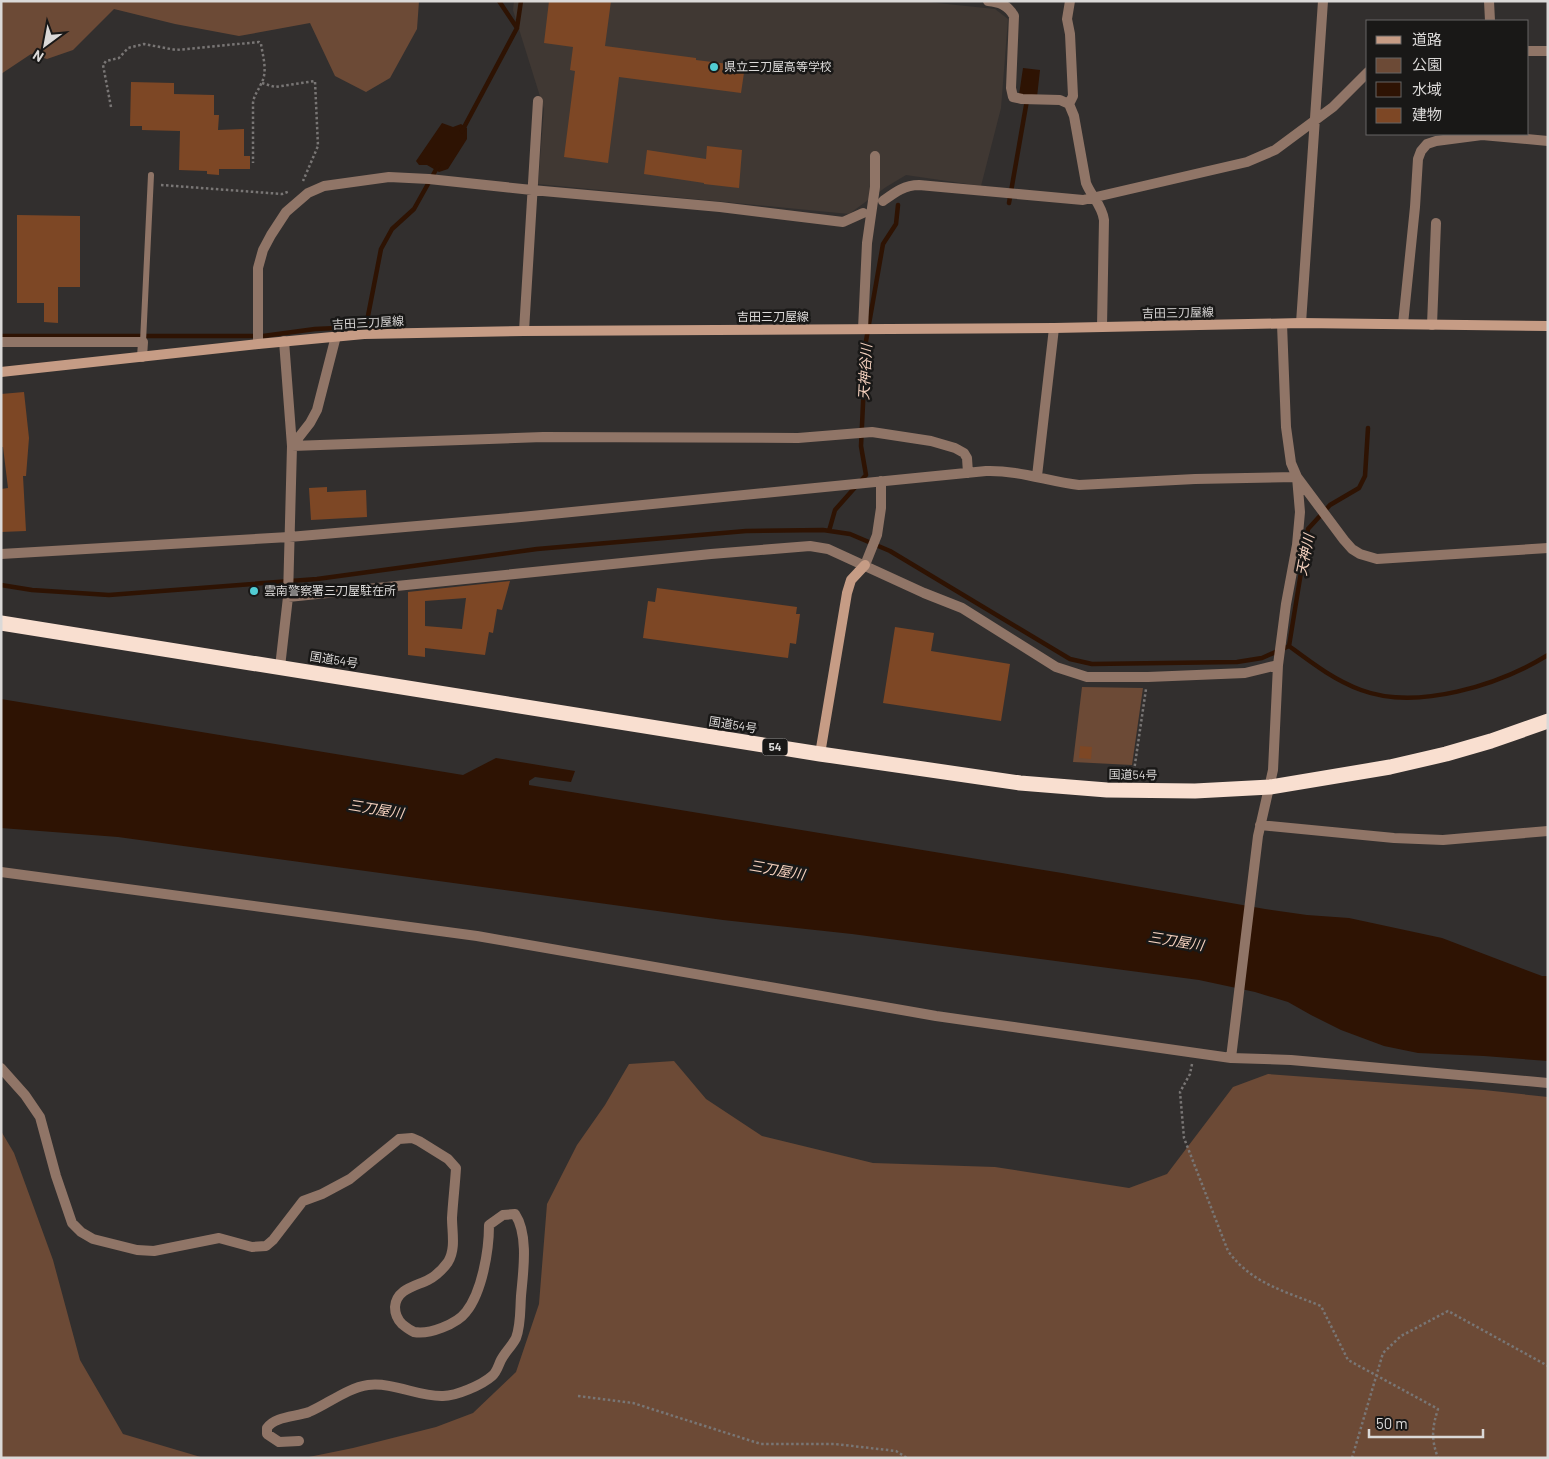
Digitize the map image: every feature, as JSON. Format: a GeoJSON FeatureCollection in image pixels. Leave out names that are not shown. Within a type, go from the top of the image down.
{"type":"FeatureCollection","features":[{"type":"Feature","properties":{"kind":"highway","name":"国道54号"},"geometry":{"type":"LineString","coordinates":[[1,623],[820,754],[1020,783],[1107,790],[1195,791],[1270,787],[1390,767],[1446,754],[1548,721]]}},
{"type":"Feature","properties":{"kind":"main road","name":"吉田三刀屋線"},"geometry":{"type":"LineString","coordinates":[[1,372],[364,334],[524,331],[1054,328],[1301,323],[1548,326]]}},
{"type":"Feature","properties":{"kind":"main road"},"geometry":{"type":"LineString","coordinates":[[820,754],[847,594],[851,580],[865,565]]}},
{"type":"Feature","properties":{"kind":"street"},"geometry":{"type":"LineString","coordinates":[[988,1],[1004,5],[1010,9],[1014,16],[1011,88],[1013,97],[1060,100],[1069,104],[1074,116],[1086,183],[1102,210],[1104,220],[1102,326]]}},
{"type":"Feature","properties":{"kind":"street"},"geometry":{"type":"LineString","coordinates":[[1069,104],[1073,96],[1070,34],[1067,19],[1070,1]]}},
{"type":"Feature","properties":{"kind":"street"},"geometry":{"type":"LineString","coordinates":[[1301,323],[1323,1]]}},
{"type":"Feature","properties":{"kind":"street"},"geometry":{"type":"LineString","coordinates":[[1489,1],[1490,20]]}},
{"type":"Feature","properties":{"kind":"street"},"geometry":{"type":"LineString","coordinates":[[1529,51],[1548,51]]}},
{"type":"Feature","properties":{"kind":"street"},"geometry":{"type":"LineString","coordinates":[[883,201],[904,187],[918,185],[1072,199],[1094,198],[1247,162],[1275,150],[1333,106],[1366,74]]}},
{"type":"Feature","properties":{"kind":"street"},"geometry":{"type":"LineString","coordinates":[[524,331],[538,101]]}},
{"type":"Feature","properties":{"kind":"street"},"geometry":{"type":"LineString","coordinates":[[1403,324],[1416,198],[1418,159],[1421,151],[1427,144],[1436,141],[1482,135],[1548,141]]}},
{"type":"Feature","properties":{"kind":"street"},"geometry":{"type":"LineString","coordinates":[[863,329],[867,243],[875,188],[875,156]]}},
{"type":"Feature","properties":{"kind":"street"},"geometry":{"type":"LineString","coordinates":[[258,344],[258,268],[263,250],[286,212],[308,192],[324,186],[389,177],[429,178],[532,190],[720,207],[843,222],[863,213]]}},
{"type":"Feature","properties":{"kind":"street"},"geometry":{"type":"LineString","coordinates":[[1432,325],[1436,223]]}},
{"type":"Feature","properties":{"kind":"street"},"geometry":{"type":"LineString","coordinates":[[1282,324],[1286,427],[1290,463],[1297,477],[1352,548],[1369,558],[1377,560],[1548,548]]}},
{"type":"Feature","properties":{"kind":"street"},"geometry":{"type":"LineString","coordinates":[[1037,476],[1054,328]]}},
{"type":"Feature","properties":{"kind":"street"},"geometry":{"type":"LineString","coordinates":[[292,446],[310,423],[317,410],[336,336]]}},
{"type":"Feature","properties":{"kind":"street"},"geometry":{"type":"LineString","coordinates":[[280,667],[288,594],[292,446],[284,341]]}},
{"type":"Feature","properties":{"kind":"street"},"geometry":{"type":"LineString","coordinates":[[1,342],[142,342],[142,357]]}},
{"type":"Feature","properties":{"kind":"street"},"geometry":{"type":"LineString","coordinates":[[292,446],[543,437],[798,438],[872,432],[931,441],[955,448],[964,453],[967,458],[968,473]]}},
{"type":"Feature","properties":{"kind":"street"},"geometry":{"type":"LineString","coordinates":[[1,554],[289,537],[521,517],[1006,470],[1061,483],[1079,485],[1213,478],[1297,477]]}},
{"type":"Feature","properties":{"kind":"street"},"geometry":{"type":"LineString","coordinates":[[1232,1054],[1258,836],[1273,770],[1278,665],[1300,512],[1297,477]]}},
{"type":"Feature","properties":{"kind":"street"},"geometry":{"type":"LineString","coordinates":[[865,565],[877,535],[881,508],[880,481]]}},
{"type":"Feature","properties":{"kind":"street"},"geometry":{"type":"LineString","coordinates":[[288,594],[810,546],[828,548],[962,608],[1056,667],[1087,677],[1148,677],[1245,673],[1278,665]]}},
{"type":"Feature","properties":{"kind":"street"},"geometry":{"type":"LineString","coordinates":[[1260,825],[1394,838],[1443,840],[1548,832]]}},
{"type":"Feature","properties":{"kind":"street"},"geometry":{"type":"LineString","coordinates":[[1,872],[477,936],[936,1016],[1194,1052],[1548,1083]]}},
{"type":"Feature","properties":{"kind":"street"},"geometry":{"type":"LineString","coordinates":[[1,1068],[25,1095],[40,1117],[56,1176],[72,1223],[81,1232],[94,1239],[137,1250],[154,1250],[219,1238],[252,1247],[266,1246],[273,1240],[302,1200],[322,1194],[350,1179],[399,1139],[405,1138],[419,1141],[448,1159],[456,1168],[452,1220],[453,1245],[449,1260],[442,1270],[430,1280],[408,1288],[400,1294],[395,1308],[398,1320],[407,1329],[416,1332],[446,1326],[455,1322],[465,1313],[474,1300],[485,1264],[489,1244],[489,1225],[502,1215],[515,1214],[519,1220],[523,1239],[523,1275],[519,1328],[516,1338],[492,1376],[458,1393],[443,1396],[388,1386],[367,1385],[355,1388],[308,1412],[277,1420],[269,1424],[267,1428],[267,1434],[279,1442],[299,1441]]}},
{"type":"Feature","properties":{"kind":"lane"},"geometry":{"type":"LineString","coordinates":[[142,342],[151,175]]}},
{"type":"Feature","properties":{"kind":"path"},"geometry":{"type":"LineString","coordinates":[[111,107],[103,65],[106,61],[119,58],[128,48],[144,44],[176,50],[259,42],[261,44],[265,71],[262,83],[255,93],[253,102],[254,163]]}},
{"type":"Feature","properties":{"kind":"path"},"geometry":{"type":"LineString","coordinates":[[262,83],[275,87],[315,81],[318,146],[302,184]]}},
{"type":"Feature","properties":{"kind":"path"},"geometry":{"type":"LineString","coordinates":[[151,184],[282,194],[292,190]]}},
{"type":"Feature","properties":{"kind":"path"},"geometry":{"type":"LineString","coordinates":[[1134,771],[1148,677]]}},
{"type":"Feature","properties":{"kind":"path"},"geometry":{"type":"LineString","coordinates":[[1194,1052],[1190,1074],[1180,1092],[1184,1138],[1228,1251],[1237,1263],[1261,1282],[1321,1306],[1348,1360],[1438,1409],[1432,1426],[1438,1458]]}},
{"type":"Feature","properties":{"kind":"path"},"geometry":{"type":"LineString","coordinates":[[1352,1458],[1382,1353],[1401,1336],[1448,1311],[1548,1366]]}},
{"type":"Feature","properties":{"kind":"path"},"geometry":{"type":"LineString","coordinates":[[578,1396],[634,1404],[761,1444],[835,1444],[896,1451],[907,1458]]}},
{"type":"Feature","properties":{"kind":"shaded area"},"geometry":{"type":"Polygon","coordinates":[[[514,1],[918,1],[995,9],[1008,19],[1001,108],[981,186],[906,175],[849,214],[538,184],[544,109],[513,10],[514,1]]]}},
{"type":"Feature","properties":{"kind":"green space"},"geometry":{"type":"Polygon","coordinates":[[[1,1],[419,1],[417,29],[390,78],[366,92],[335,76],[310,23],[239,36],[175,24],[114,9],[73,50],[47,59],[31,54],[1,74],[1,1]]]}},
{"type":"Feature","properties":{"kind":"green space"},"geometry":{"type":"Polygon","coordinates":[[[1082,687],[1143,688],[1132,765],[1073,762],[1082,687]]]}},
{"type":"Feature","properties":{"kind":"green space"},"geometry":{"type":"Polygon","coordinates":[[[674,1061],[706,1099],[762,1136],[873,1163],[995,1167],[1129,1188],[1167,1174],[1233,1087],[1268,1074],[1484,1090],[1548,1097],[1548,1458],[304,1458],[436,1427],[473,1413],[516,1372],[539,1304],[547,1204],[577,1145],[605,1105],[629,1064],[674,1061]]]}},
{"type":"Feature","properties":{"kind":"green space"},"geometry":{"type":"Polygon","coordinates":[[[1,1131],[14,1153],[53,1260],[80,1360],[123,1434],[204,1458],[1,1458],[1,1131]]]}},
{"type":"Feature","properties":{"kind":"water"},"geometry":{"type":"Polygon","coordinates":[[[1023,68],[1040,70],[1037,97],[1019,95],[1023,68]]]}},
{"type":"Feature","properties":{"kind":"water"},"geometry":{"type":"Polygon","coordinates":[[[442,123],[453,127],[461,124],[467,128],[467,139],[448,169],[439,172],[427,165],[419,165],[416,161],[442,123]]]}},
{"type":"Feature","properties":{"kind":"water","name":"三刀屋川"},"geometry":{"type":"Polygon","coordinates":[[[1,699],[463,775],[496,758],[575,771],[571,782],[535,777],[529,781],[529,785],[1062,873],[1265,909],[1349,918],[1442,938],[1542,976],[1548,976],[1548,1061],[1418,1053],[1384,1046],[1341,1030],[1288,1002],[1255,992],[1199,980],[852,934],[723,920],[118,837],[1,828],[1,699]]]}},
{"type":"Feature","properties":{"kind":"building"},"geometry":{"type":"Polygon","coordinates":[[[549,1],[611,1],[605,46],[745,66],[741,93],[619,77],[608,163],[564,157],[575,71],[570,70],[573,47],[544,43],[549,1]]]}},
{"type":"Feature","properties":{"kind":"building"},"geometry":{"type":"Polygon","coordinates":[[[131,82],[174,83],[174,94],[214,95],[214,115],[219,115],[218,130],[244,129],[244,156],[250,156],[250,169],[219,169],[219,175],[207,174],[207,171],[179,170],[180,131],[142,130],[142,126],[130,126],[131,82]]]}},
{"type":"Feature","properties":{"kind":"building"},"geometry":{"type":"Polygon","coordinates":[[[707,146],[742,150],[739,188],[644,174],[647,150],[706,159],[707,146]]]}},
{"type":"Feature","properties":{"kind":"building"},"geometry":{"type":"Polygon","coordinates":[[[17,215],[80,216],[80,287],[58,287],[58,323],[44,322],[44,303],[17,303],[17,215]]]}},
{"type":"Feature","properties":{"kind":"building"},"geometry":{"type":"Polygon","coordinates":[[[24,392],[29,438],[26,476],[23,476],[26,531],[1,532],[1,489],[8,488],[3,447],[1,447],[1,394],[24,392]]]}},
{"type":"Feature","properties":{"kind":"building"},"geometry":{"type":"Polygon","coordinates":[[[327,487],[327,492],[366,490],[367,517],[311,520],[309,488],[327,487]]]}},
{"type":"Feature","properties":{"kind":"building"},"geometry":{"type":"Polygon","coordinates":[[[510,581],[502,610],[497,609],[493,633],[489,632],[485,655],[425,648],[425,657],[408,655],[408,592],[510,581]],[[466,598],[425,601],[425,626],[462,629],[466,598]]]}},
{"type":"Feature","properties":{"kind":"building"},"geometry":{"type":"Polygon","coordinates":[[[657,588],[797,607],[796,614],[800,614],[796,644],[790,643],[788,658],[643,638],[648,601],[655,602],[657,588]]]}},
{"type":"Feature","properties":{"kind":"building"},"geometry":{"type":"Polygon","coordinates":[[[895,627],[934,633],[931,651],[1010,664],[1001,721],[883,703],[895,627]]]}},
{"type":"Feature","properties":{"kind":"building"},"geometry":{"type":"Polygon","coordinates":[[[1080,746],[1092,747],[1091,759],[1079,758],[1080,746]]]}},
{"type":"Feature","properties":{"kind":"waterway"},"geometry":{"type":"LineString","coordinates":[[499,1],[517,28]]}},
{"type":"Feature","properties":{"kind":"waterway"},"geometry":{"type":"LineString","coordinates":[[462,131],[517,28],[521,1]]}},
{"type":"Feature","properties":{"kind":"waterway","name":"天神谷川"},"geometry":{"type":"LineString","coordinates":[[1009,203],[1027,100]]}},
{"type":"Feature","properties":{"kind":"waterway"},"geometry":{"type":"LineString","coordinates":[[1,336],[263,336],[315,329],[359,327],[366,324],[367,321],[381,249],[392,229],[414,209],[438,166]]}},
{"type":"Feature","properties":{"kind":"waterway","name":"天神谷川"},"geometry":{"type":"LineString","coordinates":[[829,531],[835,510],[866,475],[861,446],[866,341],[883,244],[896,224],[898,205]]}},
{"type":"Feature","properties":{"kind":"waterway","name":"天神川"},"geometry":{"type":"LineString","coordinates":[[1289,646],[1308,529],[1330,505],[1359,488],[1365,476],[1368,428]]}},
{"type":"Feature","properties":{"kind":"waterway"},"geometry":{"type":"LineString","coordinates":[[1,585],[32,590],[109,595],[317,579],[537,549],[746,531],[823,530],[850,534],[890,551],[1070,659],[1092,664],[1237,662],[1262,658],[1289,646]]}},
{"type":"Feature","properties":{"kind":"waterway"},"geometry":{"type":"LineString","coordinates":[[1289,646],[1324,671],[1351,686],[1383,696],[1407,698],[1457,692],[1482,685],[1506,676],[1548,655]]}},
{"type":"Feature","properties":{"kind":"place","name":"県立三刀屋高等学校"},"geometry":{"type":"Point","coordinates":[714,67]}},
{"type":"Feature","properties":{"kind":"place","name":"雲南警察署三刀屋駐在所"},"geometry":{"type":"Point","coordinates":[254,591]}}]}
